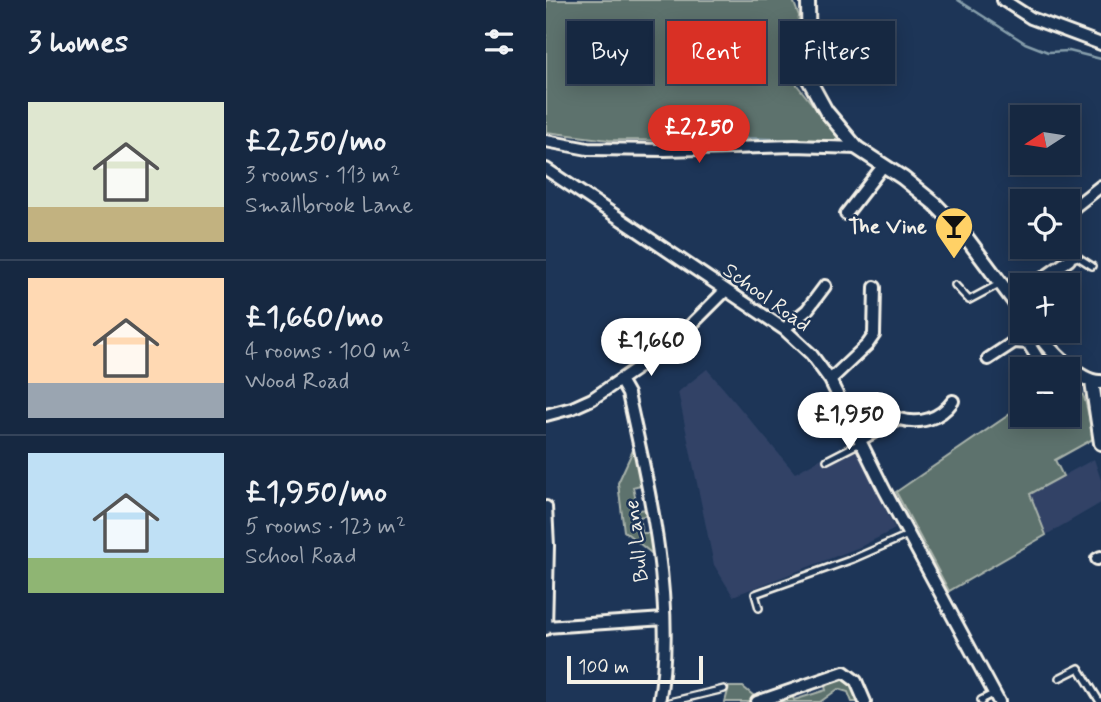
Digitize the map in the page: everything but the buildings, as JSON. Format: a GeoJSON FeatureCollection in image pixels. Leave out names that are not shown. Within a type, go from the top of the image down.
{"type":"FeatureCollection","features":[{"type":"Feature","properties":{"kind":"street"},"geometry":{"type":"LineString","coordinates":[[808,0],[809,80],[826,111],[858,148],[903,178],[935,204],[963,233],[1001,283],[1010,290]]}},
{"type":"Feature","properties":{"kind":"street"},"geometry":{"type":"LineString","coordinates":[[1003,0],[1031,18],[1101,44]]}},
{"type":"Feature","properties":{"kind":"street"},"geometry":{"type":"LineString","coordinates":[[546,141],[588,149],[665,150],[794,146],[858,148]]}},
{"type":"Feature","properties":{"kind":"street"},"geometry":{"type":"LineString","coordinates":[[846,214],[883,166]]}},
{"type":"Feature","properties":{"kind":"street","name":"School Road"},"geometry":{"type":"LineString","coordinates":[[546,169],[784,329],[811,354],[830,380],[908,535],[997,698]]}},
{"type":"Feature","properties":{"kind":"street"},"geometry":{"type":"LineString","coordinates":[[1080,203],[1101,186]]}},
{"type":"Feature","properties":{"kind":"street"},"geometry":{"type":"LineString","coordinates":[[1050,273],[1069,260]]}},
{"type":"Feature","properties":{"kind":"street"},"geometry":{"type":"LineString","coordinates":[[784,329],[807,310],[825,286]]}},
{"type":"Feature","properties":{"kind":"street"},"geometry":{"type":"LineString","coordinates":[[546,415],[582,403],[671,345],[726,290]]}},
{"type":"Feature","properties":{"kind":"street"},"geometry":{"type":"LineString","coordinates":[[830,380],[874,335],[876,293],[889,297]]}},
{"type":"Feature","properties":{"kind":"street"},"geometry":{"type":"LineString","coordinates":[[988,359],[1012,343]]}},
{"type":"Feature","properties":{"kind":"street"},"geometry":{"type":"LineString","coordinates":[[1042,343],[1096,382],[1097,423],[1101,443]]}},
{"type":"Feature","properties":{"kind":"street","name":"Bull Lane"},"geometry":{"type":"LineString","coordinates":[[620,380],[628,394],[650,489],[664,619],[663,681],[659,702]]}},
{"type":"Feature","properties":{"kind":"street"},"geometry":{"type":"LineString","coordinates":[[1097,423],[1101,398]]}},
{"type":"Feature","properties":{"kind":"street"},"geometry":{"type":"LineString","coordinates":[[861,440],[899,419],[932,419],[947,409],[953,401]]}},
{"type":"Feature","properties":{"kind":"street"},"geometry":{"type":"LineString","coordinates":[[546,507],[546,628],[664,619]]}},
{"type":"Feature","properties":{"kind":"street"},"geometry":{"type":"LineString","coordinates":[[757,702],[844,672],[856,681],[865,702]]}},
{"type":"Feature","properties":{"kind":"lane"},"geometry":{"type":"LineString","coordinates":[[1069,260],[1077,257],[1092,266]]}},
{"type":"Feature","properties":{"kind":"lane"},"geometry":{"type":"LineString","coordinates":[[955,285],[970,300],[1001,283]]}},
{"type":"Feature","properties":{"kind":"lane"},"geometry":{"type":"LineString","coordinates":[[827,460],[861,440]]}},
{"type":"Feature","properties":{"kind":"lane"},"geometry":{"type":"LineString","coordinates":[[759,608],[755,594],[853,559],[908,535]]}},
{"type":"Feature","properties":{"kind":"lane"},"geometry":{"type":"LineString","coordinates":[[1059,678],[1079,668],[1100,702]]}},
{"type":"Feature","properties":{"kind":"lane"},"geometry":{"type":"LineString","coordinates":[[670,702],[724,689]]}},
{"type":"Feature","properties":{"kind":"lane"},"geometry":{"type":"LineString","coordinates":[[980,701],[997,698]]}},
{"type":"Feature","properties":{"kind":"shaded area"},"geometry":{"type":"Polygon","coordinates":[[[707,369],[795,473],[852,441],[895,529],[860,547],[733,596],[714,565],[678,392],[707,369]]]}},
{"type":"Feature","properties":{"kind":"shaded area"},"geometry":{"type":"Polygon","coordinates":[[[1094,459],[1101,480],[1101,503],[1046,535],[1029,494],[1094,459]]]}},
{"type":"Feature","properties":{"kind":"green space"},"geometry":{"type":"Polygon","coordinates":[[[546,0],[793,0],[798,21],[780,21],[780,84],[797,84],[840,139],[834,145],[812,142],[609,140],[546,132],[546,0]]]}},
{"type":"Feature","properties":{"kind":"green space"},"geometry":{"type":"Polygon","coordinates":[[[1080,389],[1093,439],[1055,460],[1063,476],[1030,494],[1046,535],[949,591],[896,492],[1010,414],[1010,427],[1080,427],[1080,389]]]}},
{"type":"Feature","properties":{"kind":"green space"},"geometry":{"type":"Polygon","coordinates":[[[634,448],[644,484],[633,487],[638,510],[648,509],[649,515],[639,517],[642,533],[651,533],[655,556],[624,531],[618,483],[634,448]]]}},
{"type":"Feature","properties":{"kind":"green space"},"geometry":{"type":"Polygon","coordinates":[[[836,677],[850,682],[861,702],[852,702],[848,692],[838,689],[820,702],[766,702],[791,693],[794,700],[826,690],[824,683],[836,677]]]}},
{"type":"Feature","properties":{"kind":"green space"},"geometry":{"type":"Polygon","coordinates":[[[729,687],[743,687],[754,696],[750,702],[725,702],[729,687]]]}},
{"type":"Feature","properties":{"kind":"waterway"},"geometry":{"type":"LineString","coordinates":[[958,0],[1025,43],[1048,52],[1069,51],[1101,59]]}},
{"type":"Feature","properties":{"kind":"waterway"},"geometry":{"type":"LineString","coordinates":[[738,138],[837,141]]}},
{"type":"Feature","properties":{"kind":"place","name":"The Vine"},"geometry":{"type":"Point","coordinates":[954,260]}}]}
